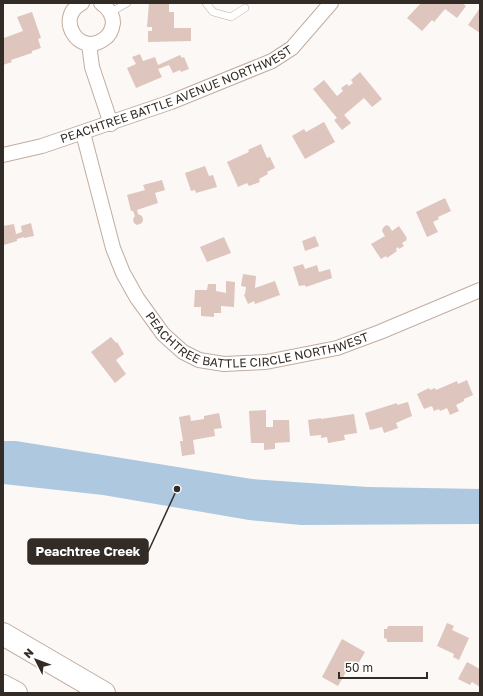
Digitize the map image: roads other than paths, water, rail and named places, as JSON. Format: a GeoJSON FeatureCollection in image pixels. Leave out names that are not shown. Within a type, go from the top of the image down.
{"type":"FeatureCollection","features":[{"type":"Feature","properties":{"kind":"highway"},"geometry":{"type":"LineString","coordinates":[[3,634],[104,693]]}},
{"type":"Feature","properties":{"kind":"highway"},"geometry":{"type":"LineString","coordinates":[[3,686],[16,693]]}},
{"type":"Feature","properties":{"kind":"street"},"geometry":{"type":"LineString","coordinates":[[82,3],[73,10],[70,17],[70,24],[72,32],[76,38],[89,44],[96,44],[102,41],[111,32],[113,19],[106,8]]}},
{"type":"Feature","properties":{"kind":"street","name":"PEACHTREE BATTLE AVENUE NORTHWEST"},"geometry":{"type":"LineString","coordinates":[[3,155],[42,146],[111,124],[171,102],[272,61],[292,48],[331,3]]}},
{"type":"Feature","properties":{"kind":"street"},"geometry":{"type":"LineString","coordinates":[[89,44],[92,67],[111,124]]}},
{"type":"Feature","properties":{"kind":"street","name":"PEACHTREE BATTLE CIRCLE NORTHWEST"},"geometry":{"type":"LineString","coordinates":[[83,133],[113,248],[123,273],[137,298],[163,334],[183,352],[199,360],[224,364],[266,362],[337,348],[380,332],[480,290]]}},
{"type":"Feature","properties":{"kind":"lane"},"geometry":{"type":"LineString","coordinates":[[106,8],[127,3]]}},
{"type":"Feature","properties":{"kind":"lane"},"geometry":{"type":"LineString","coordinates":[[206,3],[213,12],[232,17],[245,8]]}},
{"type":"Feature","properties":{"kind":"water"},"geometry":{"type":"Polygon","coordinates":[[[3,441],[16,441],[252,479],[368,487],[480,489],[480,524],[301,525],[249,520],[103,495],[3,484],[3,441]]]}},
{"type":"Feature","properties":{"kind":"place","name":"Peachtree Creek"},"geometry":{"type":"Point","coordinates":[177,489]}}]}
